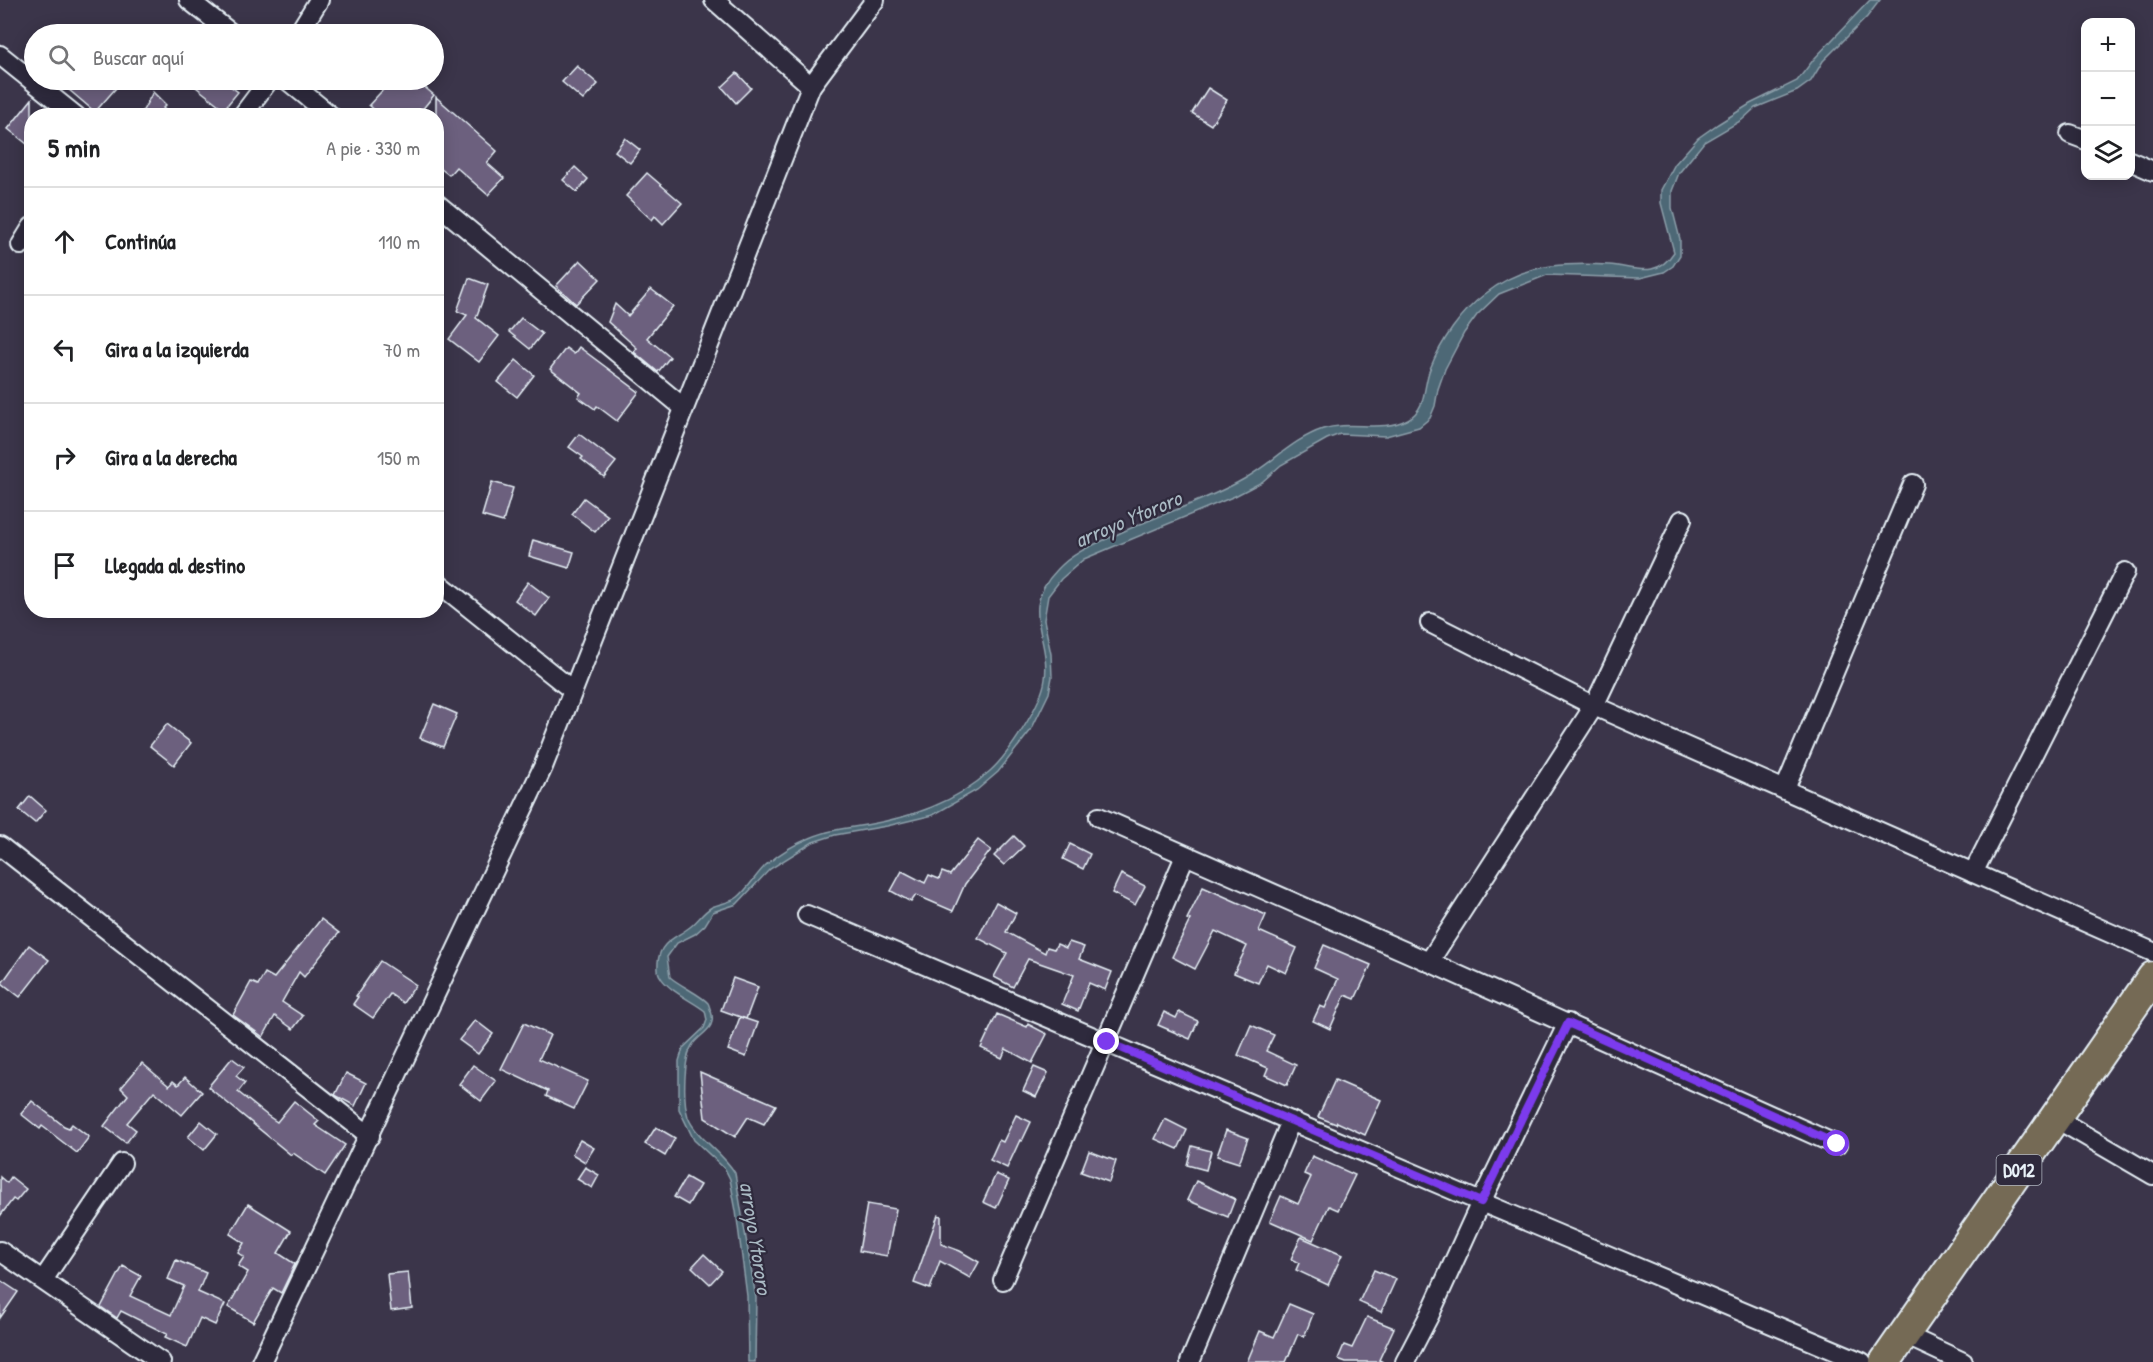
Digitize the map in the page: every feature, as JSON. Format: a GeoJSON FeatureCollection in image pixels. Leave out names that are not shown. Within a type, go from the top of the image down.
{"type":"FeatureCollection","features":[{"type":"Feature","properties":{"kind":"main road","name":"D012"},"geometry":{"type":"LineString","coordinates":[[1885,1362],[2153,977]]}},
{"type":"Feature","properties":{"kind":"street"},"geometry":{"type":"LineString","coordinates":[[189,0],[219,24]]}},
{"type":"Feature","properties":{"kind":"street"},"geometry":{"type":"LineString","coordinates":[[304,24],[319,0]]}},
{"type":"Feature","properties":{"kind":"street"},"geometry":{"type":"LineString","coordinates":[[714,0],[811,86]]}},
{"type":"Feature","properties":{"kind":"street"},"geometry":{"type":"LineString","coordinates":[[261,1362],[543,767],[811,86],[875,0]]}},
{"type":"Feature","properties":{"kind":"street"},"geometry":{"type":"LineString","coordinates":[[0,55],[24,74]]}},
{"type":"Feature","properties":{"kind":"street"},"geometry":{"type":"LineString","coordinates":[[44,90],[66,108]]}},
{"type":"Feature","properties":{"kind":"street"},"geometry":{"type":"LineString","coordinates":[[248,108],[262,90]]}},
{"type":"Feature","properties":{"kind":"street"},"geometry":{"type":"LineString","coordinates":[[299,90],[321,108]]}},
{"type":"Feature","properties":{"kind":"street"},"geometry":{"type":"LineString","coordinates":[[2135,163],[2153,171]]}},
{"type":"Feature","properties":{"kind":"street"},"geometry":{"type":"LineString","coordinates":[[444,210],[684,408]]}},
{"type":"Feature","properties":{"kind":"street"},"geometry":{"type":"LineString","coordinates":[[21,245],[24,240]]}},
{"type":"Feature","properties":{"kind":"street"},"geometry":{"type":"LineString","coordinates":[[1785,789],[1913,484]]}},
{"type":"Feature","properties":{"kind":"street"},"geometry":{"type":"LineString","coordinates":[[1429,962],[1594,706],[1682,520]]}},
{"type":"Feature","properties":{"kind":"street"},"geometry":{"type":"LineString","coordinates":[[1973,873],[2125,572]]}},
{"type":"Feature","properties":{"kind":"street"},"geometry":{"type":"LineString","coordinates":[[444,586],[572,690]]}},
{"type":"Feature","properties":{"kind":"street"},"geometry":{"type":"LineString","coordinates":[[1430,623],[1594,706],[2153,952]]}},
{"type":"Feature","properties":{"kind":"street"},"geometry":{"type":"LineString","coordinates":[[1099,817],[1837,1144]]}},
{"type":"Feature","properties":{"kind":"street"},"geometry":{"type":"LineString","coordinates":[[0,846],[370,1136]]}},
{"type":"Feature","properties":{"kind":"street"},"geometry":{"type":"LineString","coordinates":[[1003,1280],[1185,856]]}},
{"type":"Feature","properties":{"kind":"street"},"geometry":{"type":"LineString","coordinates":[[807,915],[1862,1362]]}},
{"type":"Feature","properties":{"kind":"street"},"geometry":{"type":"LineString","coordinates":[[1405,1362],[1568,1023]]}},
{"type":"Feature","properties":{"kind":"street"},"geometry":{"type":"LineString","coordinates":[[2055,1118],[2153,1175]]}},
{"type":"Feature","properties":{"kind":"street"},"geometry":{"type":"LineString","coordinates":[[1190,1362],[1291,1121]]}},
{"type":"Feature","properties":{"kind":"street"},"geometry":{"type":"LineString","coordinates":[[43,1280],[122,1163]]}},
{"type":"Feature","properties":{"kind":"street"},"geometry":{"type":"LineString","coordinates":[[0,1251],[161,1362]]}},
{"type":"Feature","properties":{"kind":"street"},"geometry":{"type":"LineString","coordinates":[[1905,1335],[1963,1362]]}},
{"type":"Feature","properties":{"kind":"water"},"geometry":{"type":"Polygon","coordinates":[[[1870,0],[1880,0],[1867,17],[1823,61],[1811,81],[1797,91],[1755,108],[1742,120],[1704,142],[1679,173],[1672,191],[1672,208],[1680,239],[1680,255],[1673,266],[1664,272],[1640,278],[1547,275],[1499,294],[1477,315],[1464,333],[1445,369],[1430,418],[1419,427],[1386,436],[1340,434],[1327,439],[1281,465],[1262,482],[1235,496],[1084,559],[1061,579],[1048,596],[1044,620],[1051,654],[1052,677],[1049,693],[1031,730],[998,772],[977,790],[933,815],[835,835],[813,842],[770,869],[737,904],[713,912],[705,925],[695,934],[677,943],[667,957],[670,977],[708,1003],[711,1011],[712,1022],[708,1030],[693,1044],[687,1059],[685,1101],[692,1125],[724,1158],[735,1173],[756,1298],[755,1362],[748,1362],[747,1296],[730,1179],[725,1169],[694,1140],[679,1109],[679,1061],[683,1048],[704,1028],[707,1020],[705,1011],[675,991],[659,974],[659,955],[665,945],[690,927],[709,909],[738,897],[767,864],[799,843],[824,833],[900,818],[932,807],[962,792],[990,771],[1023,728],[1043,689],[1046,664],[1039,623],[1040,598],[1046,584],[1071,558],[1102,541],[1229,487],[1254,473],[1312,433],[1334,427],[1388,425],[1408,419],[1414,415],[1421,403],[1430,369],[1453,328],[1476,301],[1508,279],[1551,266],[1609,265],[1645,270],[1660,266],[1667,261],[1674,252],[1661,203],[1661,190],[1675,164],[1698,138],[1718,124],[1750,104],[1797,81],[1814,59],[1870,0]]]}},
{"type":"Feature","properties":{"kind":"building"},"geometry":{"type":"Polygon","coordinates":[[[577,66],[598,84],[583,100],[562,82],[577,66]]]}},
{"type":"Feature","properties":{"kind":"building"},"geometry":{"type":"Polygon","coordinates":[[[737,73],[751,88],[736,103],[722,87],[737,73]]]}},
{"type":"Feature","properties":{"kind":"building"},"geometry":{"type":"Polygon","coordinates":[[[1208,88],[1227,100],[1211,125],[1192,113],[1208,88]]]}},
{"type":"Feature","properties":{"kind":"building"},"geometry":{"type":"Polygon","coordinates":[[[69,90],[114,90],[98,108],[90,108],[69,90]]]}},
{"type":"Feature","properties":{"kind":"building"},"geometry":{"type":"Polygon","coordinates":[[[200,90],[235,90],[238,92],[223,108],[200,90]]]}},
{"type":"Feature","properties":{"kind":"building"},"geometry":{"type":"Polygon","coordinates":[[[383,90],[428,90],[434,95],[423,108],[372,108],[369,105],[383,90]]]}},
{"type":"Feature","properties":{"kind":"building"},"geometry":{"type":"Polygon","coordinates":[[[153,92],[166,105],[163,108],[144,108],[153,92]]]}},
{"type":"Feature","properties":{"kind":"building"},"geometry":{"type":"Polygon","coordinates":[[[436,97],[497,151],[487,163],[504,178],[488,195],[456,167],[449,175],[444,171],[444,108],[436,108],[436,97]]]}},
{"type":"Feature","properties":{"kind":"building"},"geometry":{"type":"Polygon","coordinates":[[[32,99],[32,108],[25,108],[32,99]]]}},
{"type":"Feature","properties":{"kind":"building"},"geometry":{"type":"Polygon","coordinates":[[[24,109],[24,142],[8,129],[24,109]]]}},
{"type":"Feature","properties":{"kind":"building"},"geometry":{"type":"Polygon","coordinates":[[[625,138],[640,150],[630,163],[615,151],[625,138]]]}},
{"type":"Feature","properties":{"kind":"building"},"geometry":{"type":"Polygon","coordinates":[[[575,167],[588,179],[577,192],[563,180],[575,167]]]}},
{"type":"Feature","properties":{"kind":"building"},"geometry":{"type":"Polygon","coordinates":[[[647,173],[682,203],[663,224],[655,216],[652,220],[626,196],[647,173]]]}},
{"type":"Feature","properties":{"kind":"building"},"geometry":{"type":"Polygon","coordinates":[[[580,260],[600,279],[576,304],[556,286],[580,260]]]}},
{"type":"Feature","properties":{"kind":"building"},"geometry":{"type":"Polygon","coordinates":[[[469,278],[488,285],[476,318],[499,336],[479,362],[449,339],[467,315],[457,311],[469,278]]]}},
{"type":"Feature","properties":{"kind":"building"},"geometry":{"type":"Polygon","coordinates":[[[651,289],[673,306],[647,338],[670,357],[658,372],[634,352],[637,348],[608,322],[615,304],[628,316],[651,289]]]}},
{"type":"Feature","properties":{"kind":"building"},"geometry":{"type":"Polygon","coordinates":[[[521,318],[542,334],[530,349],[509,332],[521,318]]]}},
{"type":"Feature","properties":{"kind":"building"},"geometry":{"type":"Polygon","coordinates":[[[579,347],[639,392],[617,421],[597,406],[595,409],[578,397],[581,393],[550,369],[566,348],[574,354],[579,347]]]}},
{"type":"Feature","properties":{"kind":"building"},"geometry":{"type":"Polygon","coordinates":[[[516,360],[534,375],[517,397],[498,382],[516,360]]]}},
{"type":"Feature","properties":{"kind":"building"},"geometry":{"type":"Polygon","coordinates":[[[579,434],[616,462],[604,477],[569,447],[579,434]]]}},
{"type":"Feature","properties":{"kind":"building"},"geometry":{"type":"Polygon","coordinates":[[[492,482],[513,488],[503,522],[482,516],[492,482]]]}},
{"type":"Feature","properties":{"kind":"building"},"geometry":{"type":"Polygon","coordinates":[[[584,498],[608,516],[595,532],[572,514],[584,498]]]}},
{"type":"Feature","properties":{"kind":"building"},"geometry":{"type":"Polygon","coordinates":[[[533,540],[574,552],[569,568],[529,556],[533,540]]]}},
{"type":"Feature","properties":{"kind":"building"},"geometry":{"type":"Polygon","coordinates":[[[528,582],[549,598],[536,616],[515,600],[528,582]]]}},
{"type":"Feature","properties":{"kind":"building"},"geometry":{"type":"Polygon","coordinates":[[[434,704],[457,714],[443,747],[420,738],[434,704]]]}},
{"type":"Feature","properties":{"kind":"building"},"geometry":{"type":"Polygon","coordinates":[[[167,724],[191,743],[174,765],[150,746],[167,724]]]}},
{"type":"Feature","properties":{"kind":"building"},"geometry":{"type":"Polygon","coordinates":[[[30,796],[46,810],[35,823],[19,810],[30,796]]]}},
{"type":"Feature","properties":{"kind":"building"},"geometry":{"type":"Polygon","coordinates":[[[1014,836],[1024,846],[1004,865],[994,856],[1014,836]]]}},
{"type":"Feature","properties":{"kind":"building"},"geometry":{"type":"Polygon","coordinates":[[[978,840],[991,850],[965,884],[953,911],[916,895],[911,902],[891,891],[902,871],[925,883],[929,875],[939,879],[942,872],[950,875],[978,840]]]}},
{"type":"Feature","properties":{"kind":"building"},"geometry":{"type":"Polygon","coordinates":[[[1070,844],[1090,854],[1083,869],[1063,859],[1070,844]]]}},
{"type":"Feature","properties":{"kind":"building"},"geometry":{"type":"Polygon","coordinates":[[[1121,874],[1145,886],[1135,905],[1112,893],[1121,874]]]}},
{"type":"Feature","properties":{"kind":"building"},"geometry":{"type":"Polygon","coordinates":[[[1203,887],[1266,915],[1259,931],[1297,948],[1286,973],[1267,964],[1258,983],[1234,973],[1247,946],[1215,931],[1195,969],[1172,957],[1203,887]]]}},
{"type":"Feature","properties":{"kind":"building"},"geometry":{"type":"Polygon","coordinates":[[[996,902],[1016,913],[1006,932],[1045,953],[1047,947],[1054,949],[1057,944],[1066,948],[1069,942],[1084,947],[1079,959],[1112,972],[1105,990],[1089,983],[1078,1011],[1062,1004],[1074,975],[1028,959],[1013,987],[994,977],[1007,953],[978,938],[996,902]]]}},
{"type":"Feature","properties":{"kind":"building"},"geometry":{"type":"Polygon","coordinates":[[[321,919],[339,933],[304,977],[299,972],[282,1002],[303,1016],[293,1029],[275,1016],[263,1037],[233,1015],[251,982],[258,985],[265,973],[274,978],[321,919]]]}},
{"type":"Feature","properties":{"kind":"building"},"geometry":{"type":"Polygon","coordinates":[[[29,945],[49,960],[20,997],[2,983],[29,945]]]}},
{"type":"Feature","properties":{"kind":"building"},"geometry":{"type":"Polygon","coordinates":[[[1324,945],[1371,965],[1355,999],[1345,995],[1330,1029],[1313,1021],[1320,1006],[1325,1008],[1338,979],[1314,968],[1324,945]]]}},
{"type":"Feature","properties":{"kind":"building"},"geometry":{"type":"Polygon","coordinates":[[[380,961],[416,985],[403,1003],[390,994],[373,1018],[353,1004],[380,961]]]}},
{"type":"Feature","properties":{"kind":"building"},"geometry":{"type":"Polygon","coordinates":[[[733,978],[758,987],[746,1019],[721,1010],[733,978]]]}},
{"type":"Feature","properties":{"kind":"building"},"geometry":{"type":"Polygon","coordinates":[[[1164,1012],[1176,1018],[1179,1012],[1198,1021],[1190,1039],[1158,1025],[1164,1012]]]}},
{"type":"Feature","properties":{"kind":"building"},"geometry":{"type":"Polygon","coordinates":[[[997,1014],[1027,1027],[1028,1024],[1047,1034],[1032,1063],[1006,1049],[1002,1058],[981,1048],[997,1014]]]}},
{"type":"Feature","properties":{"kind":"building"},"geometry":{"type":"Polygon","coordinates":[[[740,1017],[758,1023],[746,1057],[728,1050],[740,1017]]]}},
{"type":"Feature","properties":{"kind":"building"},"geometry":{"type":"Polygon","coordinates":[[[475,1020],[493,1034],[478,1054],[459,1040],[475,1020]]]}},
{"type":"Feature","properties":{"kind":"building"},"geometry":{"type":"Polygon","coordinates":[[[524,1023],[550,1035],[539,1059],[588,1081],[574,1109],[546,1096],[548,1091],[501,1069],[524,1023]]]}},
{"type":"Feature","properties":{"kind":"building"},"geometry":{"type":"Polygon","coordinates":[[[1251,1025],[1274,1035],[1266,1051],[1296,1065],[1287,1085],[1265,1075],[1268,1068],[1238,1055],[1251,1025]]]}},
{"type":"Feature","properties":{"kind":"building"},"geometry":{"type":"Polygon","coordinates":[[[232,1058],[244,1067],[236,1076],[245,1083],[238,1092],[268,1116],[277,1122],[294,1101],[319,1121],[315,1125],[345,1145],[325,1175],[293,1153],[291,1155],[208,1087],[232,1058]]]}},
{"type":"Feature","properties":{"kind":"building"},"geometry":{"type":"Polygon","coordinates":[[[142,1063],[169,1086],[173,1081],[178,1085],[185,1077],[202,1092],[182,1115],[154,1091],[127,1123],[136,1130],[126,1143],[104,1126],[128,1095],[121,1088],[142,1063]]]}},
{"type":"Feature","properties":{"kind":"building"},"geometry":{"type":"Polygon","coordinates":[[[473,1065],[496,1081],[481,1101],[459,1084],[473,1065]]]}},
{"type":"Feature","properties":{"kind":"building"},"geometry":{"type":"Polygon","coordinates":[[[1034,1067],[1048,1073],[1036,1097],[1023,1091],[1034,1067]]]}},
{"type":"Feature","properties":{"kind":"building"},"geometry":{"type":"Polygon","coordinates":[[[700,1072],[776,1105],[764,1124],[748,1117],[735,1137],[705,1118],[700,1072]]]}},
{"type":"Feature","properties":{"kind":"building"},"geometry":{"type":"Polygon","coordinates":[[[346,1073],[366,1083],[355,1106],[335,1095],[346,1073]]]}},
{"type":"Feature","properties":{"kind":"building"},"geometry":{"type":"Polygon","coordinates":[[[1335,1080],[1381,1100],[1365,1135],[1337,1122],[1336,1124],[1318,1117],[1335,1080]]]}},
{"type":"Feature","properties":{"kind":"building"},"geometry":{"type":"Polygon","coordinates":[[[32,1101],[64,1126],[69,1128],[72,1124],[89,1137],[77,1153],[42,1126],[40,1129],[21,1114],[32,1101]]]}},
{"type":"Feature","properties":{"kind":"building"},"geometry":{"type":"Polygon","coordinates":[[[1016,1115],[1031,1122],[1007,1168],[990,1160],[999,1140],[1003,1142],[1016,1115]]]}},
{"type":"Feature","properties":{"kind":"building"},"geometry":{"type":"Polygon","coordinates":[[[1165,1119],[1187,1130],[1178,1149],[1155,1139],[1165,1119]]]}},
{"type":"Feature","properties":{"kind":"building"},"geometry":{"type":"Polygon","coordinates":[[[201,1121],[217,1134],[204,1150],[188,1137],[201,1121]]]}},
{"type":"Feature","properties":{"kind":"building"},"geometry":{"type":"Polygon","coordinates":[[[656,1127],[675,1138],[665,1156],[645,1144],[656,1127]]]}},
{"type":"Feature","properties":{"kind":"building"},"geometry":{"type":"Polygon","coordinates":[[[1226,1130],[1248,1138],[1239,1163],[1217,1156],[1226,1130]]]}},
{"type":"Feature","properties":{"kind":"building"},"geometry":{"type":"Polygon","coordinates":[[[580,1140],[594,1148],[585,1162],[572,1154],[580,1140]]]}},
{"type":"Feature","properties":{"kind":"building"},"geometry":{"type":"Polygon","coordinates":[[[1192,1146],[1211,1151],[1206,1170],[1187,1165],[1192,1146]]]}},
{"type":"Feature","properties":{"kind":"building"},"geometry":{"type":"Polygon","coordinates":[[[1089,1151],[1116,1161],[1109,1182],[1081,1172],[1089,1151]]]}},
{"type":"Feature","properties":{"kind":"building"},"geometry":{"type":"Polygon","coordinates":[[[1312,1156],[1355,1175],[1338,1210],[1329,1206],[1313,1240],[1270,1221],[1281,1196],[1298,1204],[1311,1177],[1304,1174],[1312,1156]]]}},
{"type":"Feature","properties":{"kind":"building"},"geometry":{"type":"Polygon","coordinates":[[[585,1167],[599,1175],[592,1188],[577,1179],[585,1167]]]}},
{"type":"Feature","properties":{"kind":"building"},"geometry":{"type":"Polygon","coordinates":[[[996,1174],[1009,1180],[996,1208],[983,1202],[996,1174]]]}},
{"type":"Feature","properties":{"kind":"building"},"geometry":{"type":"Polygon","coordinates":[[[0,1177],[7,1183],[11,1177],[26,1189],[16,1201],[13,1199],[0,1216],[0,1177]]]}},
{"type":"Feature","properties":{"kind":"building"},"geometry":{"type":"Polygon","coordinates":[[[686,1177],[700,1185],[688,1205],[674,1197],[686,1177]]]}},
{"type":"Feature","properties":{"kind":"building"},"geometry":{"type":"Polygon","coordinates":[[[1196,1181],[1235,1199],[1228,1217],[1187,1200],[1196,1181]]]}},
{"type":"Feature","properties":{"kind":"building"},"geometry":{"type":"Polygon","coordinates":[[[248,1204],[291,1231],[278,1253],[295,1264],[281,1293],[273,1288],[253,1322],[228,1307],[248,1272],[238,1266],[244,1257],[238,1253],[244,1243],[230,1234],[248,1204]]]}},
{"type":"Feature","properties":{"kind":"building"},"geometry":{"type":"Polygon","coordinates":[[[867,1204],[896,1209],[887,1256],[859,1251],[867,1204]]]}},
{"type":"Feature","properties":{"kind":"building"},"geometry":{"type":"Polygon","coordinates":[[[938,1215],[941,1216],[941,1244],[960,1251],[979,1262],[970,1278],[940,1261],[930,1289],[914,1283],[938,1215]]]}},
{"type":"Feature","properties":{"kind":"building"},"geometry":{"type":"Polygon","coordinates":[[[1301,1237],[1342,1255],[1328,1285],[1296,1270],[1299,1263],[1291,1259],[1301,1237]]]}},
{"type":"Feature","properties":{"kind":"building"},"geometry":{"type":"Polygon","coordinates":[[[704,1254],[722,1271],[710,1284],[692,1267],[704,1254]]]}},
{"type":"Feature","properties":{"kind":"building"},"geometry":{"type":"Polygon","coordinates":[[[176,1260],[206,1273],[198,1292],[225,1304],[215,1325],[200,1318],[187,1347],[165,1337],[167,1334],[121,1311],[117,1318],[101,1307],[123,1266],[141,1276],[130,1296],[171,1315],[184,1286],[168,1279],[176,1260]]]}},
{"type":"Feature","properties":{"kind":"building"},"geometry":{"type":"Polygon","coordinates":[[[1374,1270],[1396,1279],[1381,1312],[1359,1302],[1374,1270]]]}},
{"type":"Feature","properties":{"kind":"building"},"geometry":{"type":"Polygon","coordinates":[[[408,1272],[412,1308],[391,1311],[387,1274],[408,1272]]]}},
{"type":"Feature","properties":{"kind":"building"},"geometry":{"type":"Polygon","coordinates":[[[0,1280],[18,1292],[0,1318],[0,1280]]]}},
{"type":"Feature","properties":{"kind":"building"},"geometry":{"type":"Polygon","coordinates":[[[1289,1304],[1313,1314],[1304,1337],[1298,1334],[1286,1362],[1247,1362],[1260,1331],[1274,1337],[1289,1304]]]}},
{"type":"Feature","properties":{"kind":"building"},"geometry":{"type":"Polygon","coordinates":[[[1367,1317],[1394,1328],[1379,1360],[1383,1362],[1346,1362],[1338,1359],[1344,1345],[1352,1348],[1367,1317]]]}},
{"type":"Feature","properties":{"kind":"route"},"geometry":{"type":"LineString","coordinates":[[1107,1042],[1481,1202],[1568,1023],[1837,1144]]}},
{"type":"Feature","properties":{"kind":"water label","name":"arroyo Ytororo"},"geometry":{"type":"Point","coordinates":[1128,519]}},
{"type":"Feature","properties":{"kind":"water label","name":"arroyo Ytororo"},"geometry":{"type":"Point","coordinates":[756,1238]}}]}
